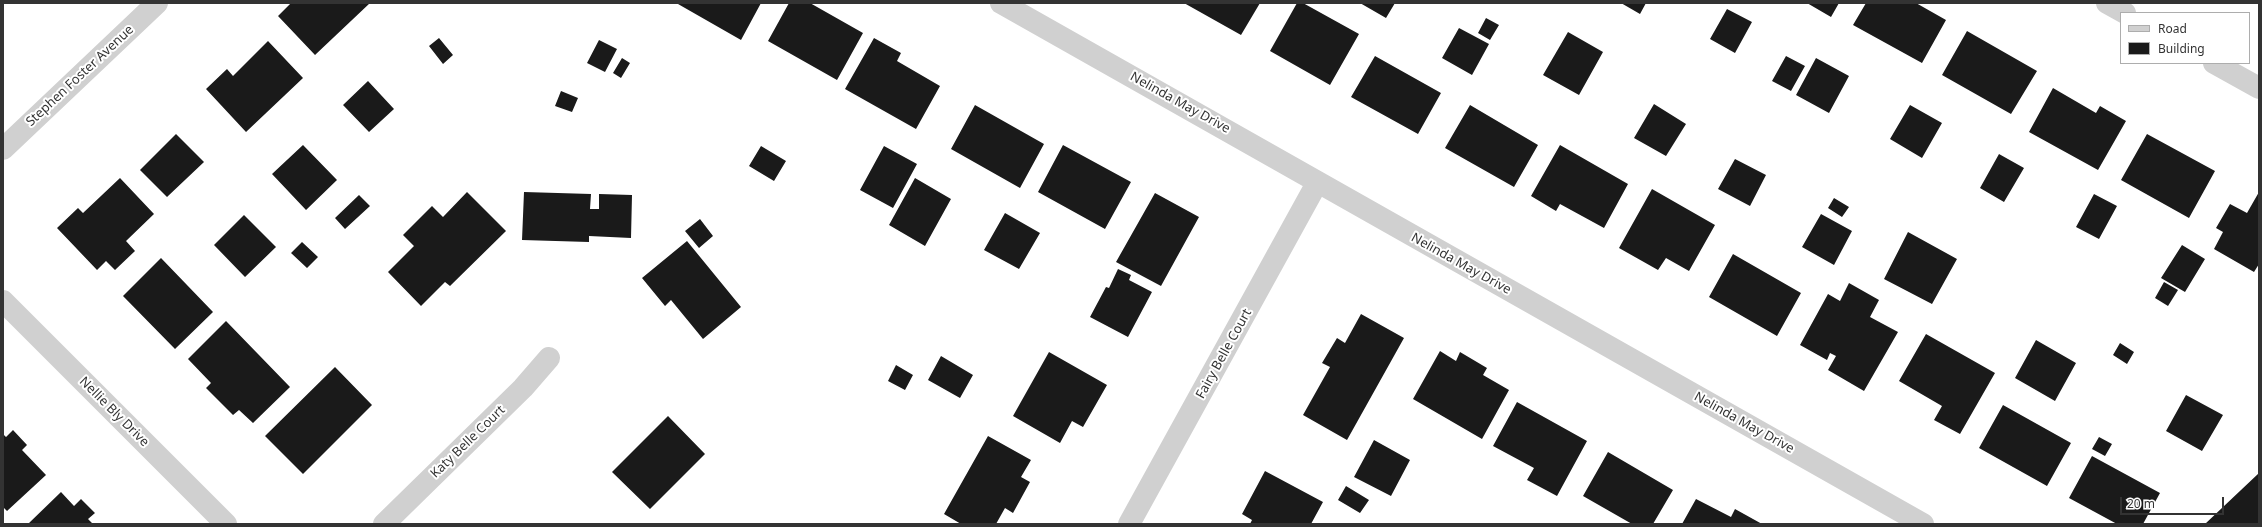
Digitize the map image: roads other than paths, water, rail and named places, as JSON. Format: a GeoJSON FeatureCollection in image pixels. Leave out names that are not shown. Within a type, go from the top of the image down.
{"type":"FeatureCollection","features":[{"type":"Feature","properties":{"kind":"street","name":"Stephen Foster Avenue"},"geometry":{"type":"LineString","coordinates":[[3,149],[158,3]]}},
{"type":"Feature","properties":{"kind":"street","name":"Nelinda May Drive"},"geometry":{"type":"LineString","coordinates":[[1000,3],[1248,141],[1317,183],[1923,524]]}},
{"type":"Feature","properties":{"kind":"street"},"geometry":{"type":"LineString","coordinates":[[2107,3],[2123,12]]}},
{"type":"Feature","properties":{"kind":"street"},"geometry":{"type":"LineString","coordinates":[[2216,64],[2259,88]]}},
{"type":"Feature","properties":{"kind":"street","name":"Fairy Belle Court"},"geometry":{"type":"LineString","coordinates":[[1129,524],[1317,183]]}},
{"type":"Feature","properties":{"kind":"street","name":"Nellie Bly Drive"},"geometry":{"type":"LineString","coordinates":[[3,301],[226,524]]}},
{"type":"Feature","properties":{"kind":"street","name":"Katy Belle Court"},"geometry":{"type":"LineString","coordinates":[[384,524],[523,388],[549,358]]}}]}
